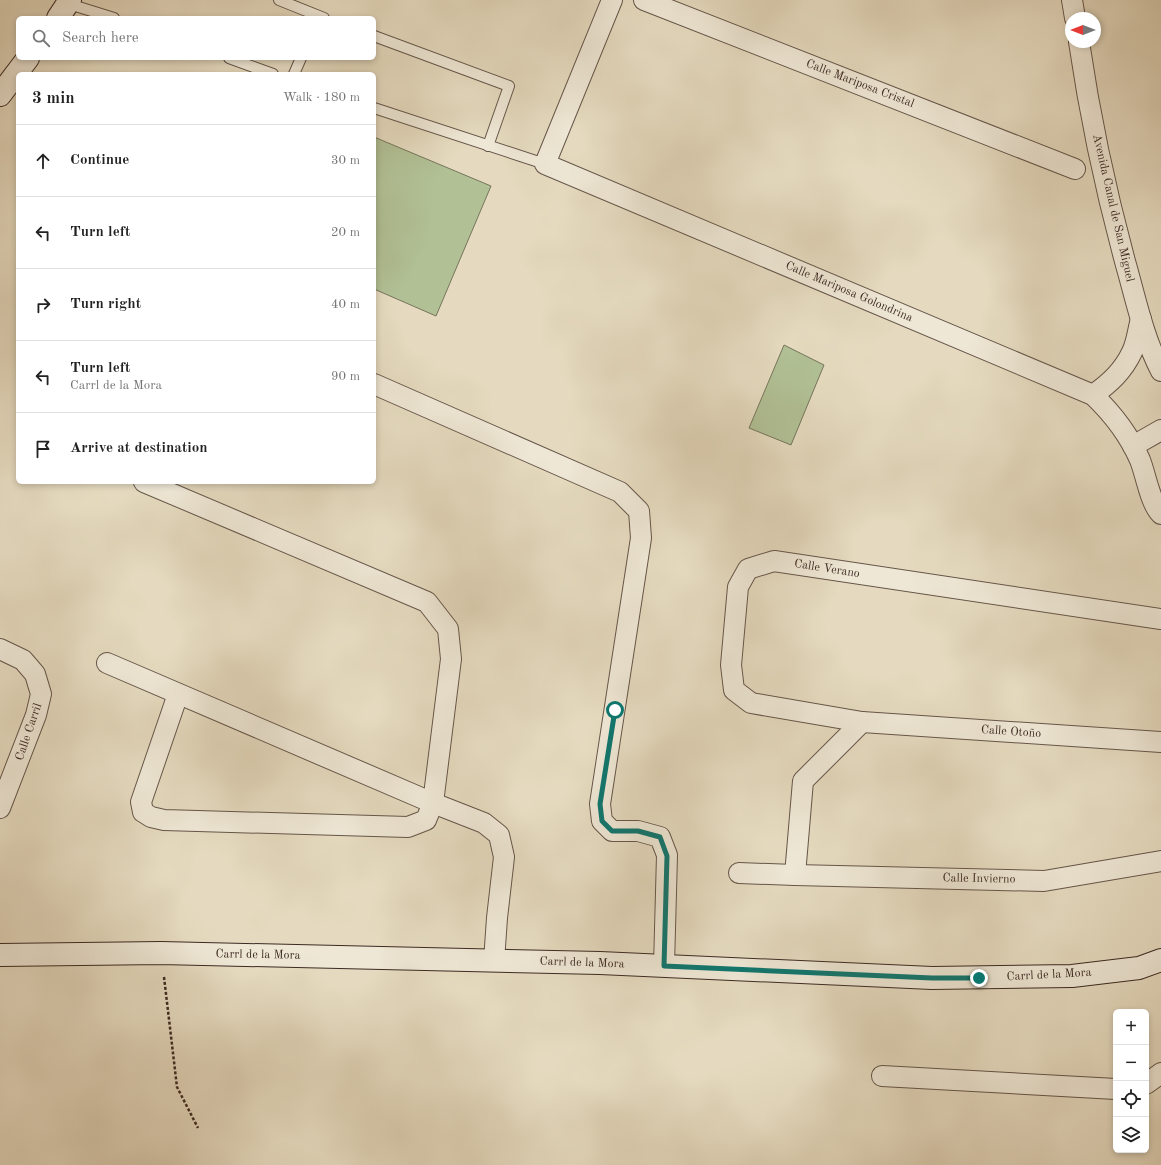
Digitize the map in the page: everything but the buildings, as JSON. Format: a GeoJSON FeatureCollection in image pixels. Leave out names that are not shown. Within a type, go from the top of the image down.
{"type":"FeatureCollection","features":[{"type":"Feature","properties":{"kind":"street"},"geometry":{"type":"LineString","coordinates":[[545,164],[612,0]]}},
{"type":"Feature","properties":{"kind":"street","name":"Calle Mariposa Cristal"},"geometry":{"type":"LineString","coordinates":[[644,0],[1075,169]]}},
{"type":"Feature","properties":{"kind":"street"},"geometry":{"type":"LineString","coordinates":[[1072,0],[1074,12]]}},
{"type":"Feature","properties":{"kind":"street","name":"Avenida Canal de San Miguel"},"geometry":{"type":"LineString","coordinates":[[1080,48],[1099,153],[1118,233],[1141,319],[1161,372]]}},
{"type":"Feature","properties":{"kind":"street"},"geometry":{"type":"LineString","coordinates":[[18,72],[27,60]]}},
{"type":"Feature","properties":{"kind":"street"},"geometry":{"type":"LineString","coordinates":[[0,96],[16,74]]}},
{"type":"Feature","properties":{"kind":"street","name":"Calle Mariposa Golondrina"},"geometry":{"type":"LineString","coordinates":[[545,164],[1094,396],[1116,420],[1133,446],[1141,461],[1155,507],[1161,514]]}},
{"type":"Feature","properties":{"kind":"street"},"geometry":{"type":"LineString","coordinates":[[1094,396],[1110,384],[1122,369],[1133,351],[1141,319]]}},
{"type":"Feature","properties":{"kind":"street"},"geometry":{"type":"LineString","coordinates":[[376,385],[620,492],[639,511],[641,538],[600,804],[602,821],[612,831],[638,831],[660,837],[667,856],[664,966]]}},
{"type":"Feature","properties":{"kind":"street"},"geometry":{"type":"LineString","coordinates":[[1133,446],[1161,430]]}},
{"type":"Feature","properties":{"kind":"street"},"geometry":{"type":"LineString","coordinates":[[1133,446],[1153,445],[1161,447]]}},
{"type":"Feature","properties":{"kind":"street"},"geometry":{"type":"LineString","coordinates":[[149,484],[427,602],[448,629],[451,659],[433,803],[426,820],[408,827],[164,820],[151,817],[143,812],[141,802],[178,694]]}},
{"type":"Feature","properties":{"kind":"street","name":"Calle Verano"},"geometry":{"type":"LineString","coordinates":[[862,722],[751,703],[734,690],[731,665],[738,587],[748,569],[774,561],[1161,619]]}},
{"type":"Feature","properties":{"kind":"street","name":"Calle Carril"},"geometry":{"type":"LineString","coordinates":[[0,649],[23,660],[35,674],[41,694],[36,716],[0,808]]}},
{"type":"Feature","properties":{"kind":"street"},"geometry":{"type":"LineString","coordinates":[[107,663],[433,803],[484,823],[499,835],[504,857],[494,961]]}},
{"type":"Feature","properties":{"kind":"street"},"geometry":{"type":"LineString","coordinates":[[795,875],[803,781],[862,722]]}},
{"type":"Feature","properties":{"kind":"street","name":"Calle Otoño"},"geometry":{"type":"LineString","coordinates":[[862,722],[1161,742]]}},
{"type":"Feature","properties":{"kind":"street","name":"Calle Invierno"},"geometry":{"type":"LineString","coordinates":[[739,873],[1044,881],[1161,861]]}},
{"type":"Feature","properties":{"kind":"street","name":"Carrl de la Mora"},"geometry":{"type":"LineString","coordinates":[[0,955],[161,953],[494,961],[664,966],[932,978],[1072,976],[1138,968],[1161,960]]}},
{"type":"Feature","properties":{"kind":"street"},"geometry":{"type":"LineString","coordinates":[[1149,1082],[1161,1074]]}},
{"type":"Feature","properties":{"kind":"street"},"geometry":{"type":"LineString","coordinates":[[882,1076],[1113,1089]]}},
{"type":"Feature","properties":{"kind":"lane"},"geometry":{"type":"LineString","coordinates":[[279,0],[318,16]]}},
{"type":"Feature","properties":{"kind":"lane"},"geometry":{"type":"LineString","coordinates":[[66,7],[105,16]]}},
{"type":"Feature","properties":{"kind":"lane"},"geometry":{"type":"LineString","coordinates":[[376,37],[509,86],[488,146]]}},
{"type":"Feature","properties":{"kind":"lane"},"geometry":{"type":"LineString","coordinates":[[234,60],[268,72]]}},
{"type":"Feature","properties":{"kind":"lane"},"geometry":{"type":"LineString","coordinates":[[295,72],[300,60]]}},
{"type":"Feature","properties":{"kind":"lane"},"geometry":{"type":"LineString","coordinates":[[376,109],[545,164]]}},
{"type":"Feature","properties":{"kind":"path"},"geometry":{"type":"LineString","coordinates":[[161,953],[177,1087],[198,1128]]}},
{"type":"Feature","properties":{"kind":"green space"},"geometry":{"type":"Polygon","coordinates":[[[376,138],[491,186],[436,316],[376,290],[376,138]]]}},
{"type":"Feature","properties":{"kind":"green space"},"geometry":{"type":"Polygon","coordinates":[[[784,345],[824,365],[791,445],[749,428],[784,345]]]}},
{"type":"Feature","properties":{"kind":"route"},"geometry":{"type":"LineString","coordinates":[[615,710],[600,804],[602,821],[612,831],[638,831],[660,837],[667,856],[664,966],[932,978],[979,978]]}}]}
